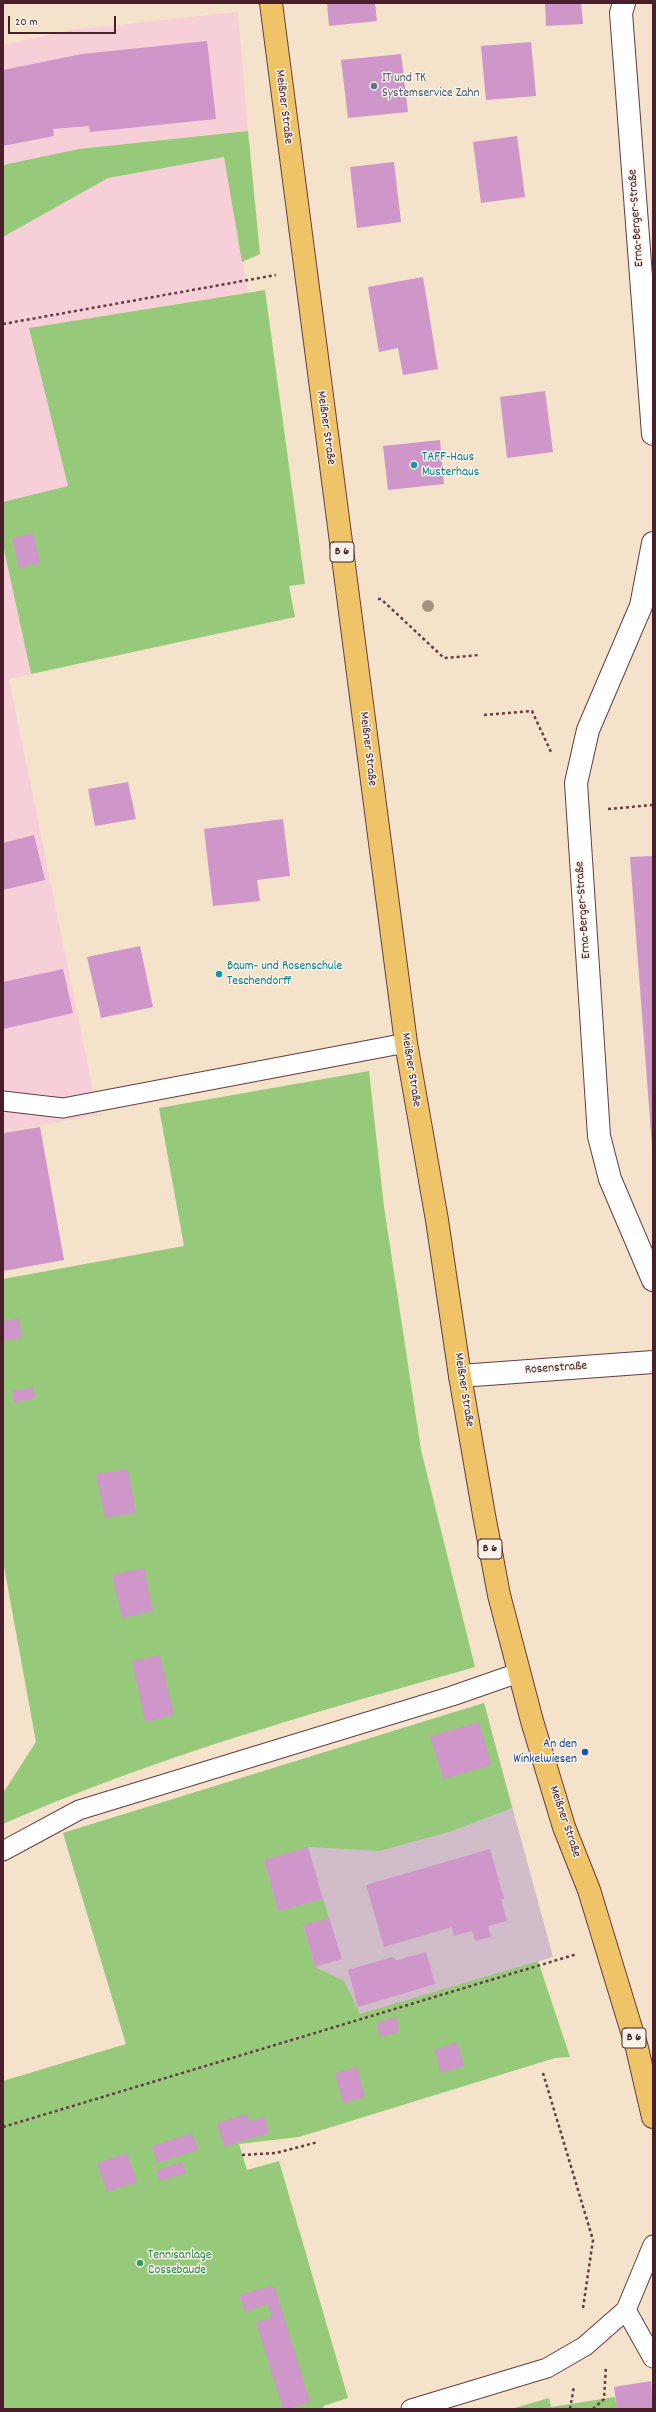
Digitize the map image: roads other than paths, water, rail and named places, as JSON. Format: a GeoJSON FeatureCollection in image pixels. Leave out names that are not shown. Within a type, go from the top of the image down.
{"type":"FeatureCollection","features":[{"type":"Feature","properties":{"kind":"main road","name":"Meißner Straße"},"geometry":{"type":"LineString","coordinates":[[270,3],[406,1043],[437,1220],[460,1376],[499,1595],[518,1673],[564,1827],[589,1890],[637,2048],[653,2117]]}},
{"type":"Feature","properties":{"kind":"street","name":"Erna-Berger-Straße"},"geometry":{"type":"LineString","coordinates":[[624,3],[621,13],[653,434]]}},
{"type":"Feature","properties":{"kind":"street","name":"Erna-Berger-Straße"},"geometry":{"type":"LineString","coordinates":[[651,1270],[610,1179],[599,1136],[576,783],[588,730],[641,606],[653,543]]}},
{"type":"Feature","properties":{"kind":"street","name":"Rosenstraße"},"geometry":{"type":"LineString","coordinates":[[460,1376],[653,1362]]}},
{"type":"Feature","properties":{"kind":"lane"},"geometry":{"type":"LineString","coordinates":[[3,1101],[63,1108],[406,1043]]}},
{"type":"Feature","properties":{"kind":"lane"},"geometry":{"type":"LineString","coordinates":[[3,1850],[79,1810],[444,1699],[518,1673]]}},
{"type":"Feature","properties":{"kind":"lane"},"geometry":{"type":"LineString","coordinates":[[411,2409],[547,2368],[585,2346],[626,2310],[653,2245]]}},
{"type":"Feature","properties":{"kind":"lane"},"geometry":{"type":"LineString","coordinates":[[626,2310],[653,2358]]}},
{"type":"Feature","properties":{"kind":"place","name":"IT und TK Systemservice Zahn"},"geometry":{"type":"Point","coordinates":[374,86]}},
{"type":"Feature","properties":{"kind":"place","name":"TAFF-Haus Musterhaus"},"geometry":{"type":"Point","coordinates":[414,465]}},
{"type":"Feature","properties":{"kind":"place","name":"Baum- und Rosenschule Teschendorff"},"geometry":{"type":"Point","coordinates":[219,974]}},
{"type":"Feature","properties":{"kind":"place","name":"An den Winkelwiesen"},"geometry":{"type":"Point","coordinates":[585,1752]}},
{"type":"Feature","properties":{"kind":"place","name":"Tennisanlage Cossebaude"},"geometry":{"type":"Point","coordinates":[140,2263]}}]}
